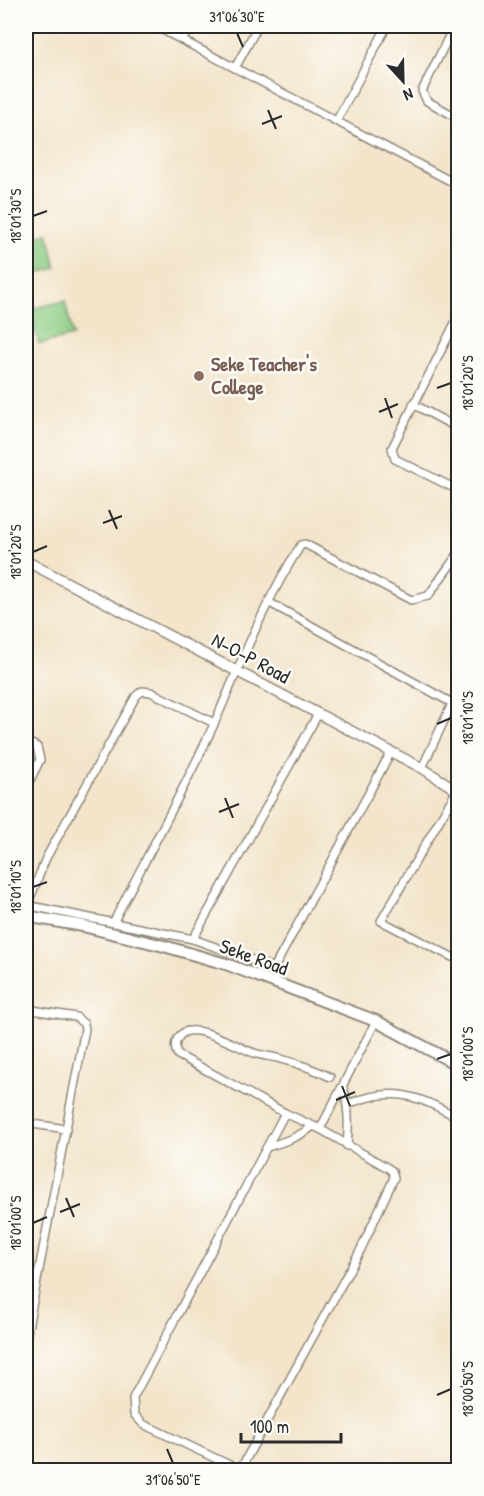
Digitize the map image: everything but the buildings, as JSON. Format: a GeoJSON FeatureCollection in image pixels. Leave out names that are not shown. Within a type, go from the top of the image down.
{"type":"FeatureCollection","features":[{"type":"Feature","properties":{"kind":"main road","name":"Seke Road"},"geometry":{"type":"LineString","coordinates":[[26,909],[226,964],[376,1021],[459,1065]]}},
{"type":"Feature","properties":{"kind":"street"},"geometry":{"type":"LineString","coordinates":[[155,26],[459,185]]}},
{"type":"Feature","properties":{"kind":"street"},"geometry":{"type":"LineString","coordinates":[[183,39],[190,26]]}},
{"type":"Feature","properties":{"kind":"street"},"geometry":{"type":"LineString","coordinates":[[236,68],[258,26]]}},
{"type":"Feature","properties":{"kind":"street"},"geometry":{"type":"LineString","coordinates":[[337,120],[387,26]]}},
{"type":"Feature","properties":{"kind":"street"},"geometry":{"type":"LineString","coordinates":[[454,26],[422,91],[427,101],[459,118]]}},
{"type":"Feature","properties":{"kind":"street"},"geometry":{"type":"LineString","coordinates":[[459,317],[393,442],[392,448],[395,459],[459,490]]}},
{"type":"Feature","properties":{"kind":"street"},"geometry":{"type":"LineString","coordinates":[[413,404],[450,424],[459,423]]}},
{"type":"Feature","properties":{"kind":"street"},"geometry":{"type":"LineString","coordinates":[[113,923],[214,723],[236,670],[301,545],[305,544],[411,600],[428,596],[459,555]]}},
{"type":"Feature","properties":{"kind":"street","name":"N-O-P Road"},"geometry":{"type":"LineString","coordinates":[[26,561],[392,752],[458,790]]}},
{"type":"Feature","properties":{"kind":"street"},"geometry":{"type":"LineString","coordinates":[[270,603],[452,703]]}},
{"type":"Feature","properties":{"kind":"street"},"geometry":{"type":"LineString","coordinates":[[214,723],[151,692],[142,691],[136,696],[46,858],[26,909],[193,939],[274,968],[392,752]]}},
{"type":"Feature","properties":{"kind":"street"},"geometry":{"type":"LineString","coordinates":[[422,768],[459,691]]}},
{"type":"Feature","properties":{"kind":"street"},"geometry":{"type":"LineString","coordinates":[[193,939],[318,714]]}},
{"type":"Feature","properties":{"kind":"street"},"geometry":{"type":"LineString","coordinates":[[26,741],[37,747],[40,760],[26,788]]}},
{"type":"Feature","properties":{"kind":"street"},"geometry":{"type":"LineString","coordinates":[[452,957],[381,921],[458,790]]}},
{"type":"Feature","properties":{"kind":"street"},"geometry":{"type":"LineString","coordinates":[[26,1009],[76,1017],[84,1024],[66,1129],[28,1312],[26,1338]]}},
{"type":"Feature","properties":{"kind":"street"},"geometry":{"type":"LineString","coordinates":[[267,1147],[288,1141],[316,1127],[343,1087],[376,1021]]}},
{"type":"Feature","properties":{"kind":"street"},"geometry":{"type":"LineString","coordinates":[[285,1113],[133,1398],[134,1414],[143,1424],[240,1470],[361,1249],[394,1178],[392,1171],[316,1127],[178,1056],[175,1050],[176,1041],[186,1031],[202,1031],[255,1054],[298,1064],[330,1077]]}},
{"type":"Feature","properties":{"kind":"street"},"geometry":{"type":"LineString","coordinates":[[343,1087],[350,1120],[347,1146]]}},
{"type":"Feature","properties":{"kind":"street"},"geometry":{"type":"LineString","coordinates":[[348,1104],[364,1097],[384,1093],[400,1095],[420,1099],[459,1118]]}},
{"type":"Feature","properties":{"kind":"street"},"geometry":{"type":"LineString","coordinates":[[26,1123],[66,1129]]}},
{"type":"Feature","properties":{"kind":"green space"},"geometry":{"type":"Polygon","coordinates":[[[48,233],[56,268],[26,276],[26,239],[48,233]]]}},
{"type":"Feature","properties":{"kind":"green space"},"geometry":{"type":"Polygon","coordinates":[[[65,301],[73,336],[39,344],[30,309],[65,301]]]}},
{"type":"Feature","properties":{"kind":"place","name":"Seke Teacher's College"},"geometry":{"type":"Point","coordinates":[199,376]}}]}
